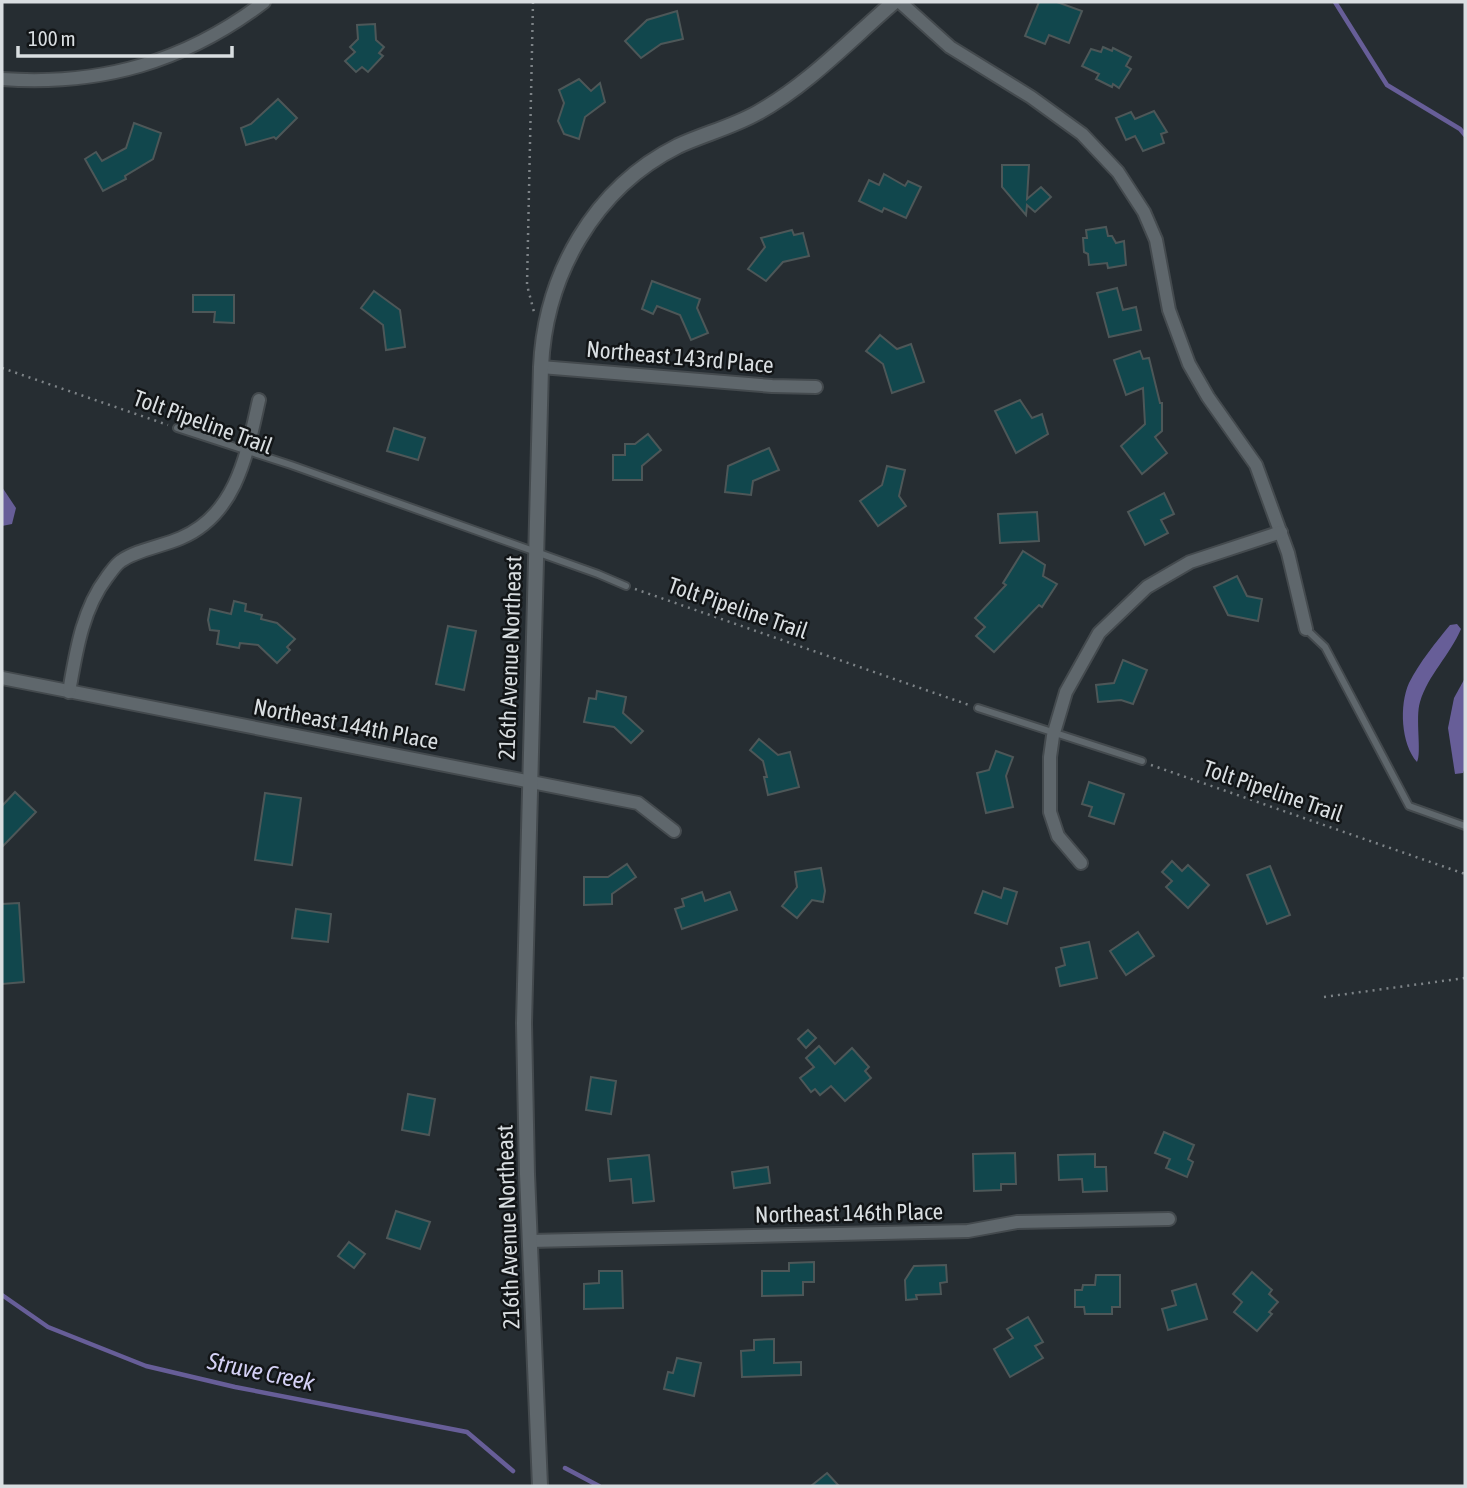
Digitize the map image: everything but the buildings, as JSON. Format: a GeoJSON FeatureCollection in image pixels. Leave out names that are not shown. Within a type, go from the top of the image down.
{"type":"FeatureCollection","features":[{"type":"Feature","properties":{"kind":"street"},"geometry":{"type":"LineString","coordinates":[[2,79],[47,82],[91,78],[151,64],[201,43],[264,2]]}},
{"type":"Feature","properties":{"kind":"street","name":"216th Avenue Northeast"},"geometry":{"type":"LineString","coordinates":[[540,1486],[524,1010],[541,367],[545,326],[553,292],[577,240],[610,196],[630,177],[676,147],[756,114],[778,99],[894,2]]}},
{"type":"Feature","properties":{"kind":"street"},"geometry":{"type":"LineString","coordinates":[[900,2],[950,47],[1031,97],[1082,134],[1118,172],[1144,212],[1156,240],[1169,310],[1189,364],[1208,397],[1256,465],[1281,532],[1306,629]]}},
{"type":"Feature","properties":{"kind":"street","name":"Northeast 143rd Place"},"geometry":{"type":"LineString","coordinates":[[541,367],[772,386],[816,387]]}},
{"type":"Feature","properties":{"kind":"street"},"geometry":{"type":"LineString","coordinates":[[69,692],[79,638],[95,593],[120,561],[184,537],[214,516],[235,486],[247,451],[259,400]]}},
{"type":"Feature","properties":{"kind":"street"},"geometry":{"type":"LineString","coordinates":[[1081,863],[1058,836],[1050,812],[1050,757],[1066,692],[1099,633],[1147,587],[1190,562],[1281,532]]}},
{"type":"Feature","properties":{"kind":"street","name":"Northeast 144th Place"},"geometry":{"type":"LineString","coordinates":[[2,678],[638,803],[674,831]]}},
{"type":"Feature","properties":{"kind":"street","name":"Northeast 146th Place"},"geometry":{"type":"LineString","coordinates":[[530,1241],[968,1231],[1017,1222],[1169,1219]]}},
{"type":"Feature","properties":{"kind":"lane"},"geometry":{"type":"LineString","coordinates":[[177,428],[536,552],[626,586]]}},
{"type":"Feature","properties":{"kind":"lane"},"geometry":{"type":"LineString","coordinates":[[1306,629],[1325,648],[1409,806],[1465,825]]}},
{"type":"Feature","properties":{"kind":"lane"},"geometry":{"type":"LineString","coordinates":[[978,708],[1142,761]]}},
{"type":"Feature","properties":{"kind":"path"},"geometry":{"type":"LineString","coordinates":[[533,2],[527,285],[533,312],[545,326]]}},
{"type":"Feature","properties":{"kind":"path","name":"Tolt Pipeline Trail"},"geometry":{"type":"LineString","coordinates":[[2,368],[177,428]]}},
{"type":"Feature","properties":{"kind":"path","name":"Tolt Pipeline Trail"},"geometry":{"type":"LineString","coordinates":[[626,586],[978,708]]}},
{"type":"Feature","properties":{"kind":"path","name":"Tolt Pipeline Trail"},"geometry":{"type":"LineString","coordinates":[[1142,761],[1465,874]]}},
{"type":"Feature","properties":{"kind":"path"},"geometry":{"type":"LineString","coordinates":[[1324,997],[1465,978]]}},
{"type":"Feature","properties":{"kind":"shaded area"},"geometry":{"type":"Polygon","coordinates":[[[2,487],[16,508],[12,524],[2,526],[2,487]]]}},
{"type":"Feature","properties":{"kind":"shaded area"},"geometry":{"type":"Polygon","coordinates":[[[1457,624],[1461,629],[1428,683],[1420,702],[1417,762],[1408,745],[1403,724],[1406,692],[1423,660],[1450,625],[1457,624]]]}},
{"type":"Feature","properties":{"kind":"shaded area"},"geometry":{"type":"Polygon","coordinates":[[[1465,678],[1465,767],[1463,773],[1455,774],[1448,728],[1454,698],[1465,678]]]}},
{"type":"Feature","properties":{"kind":"waterway"},"geometry":{"type":"LineString","coordinates":[[1335,2],[1387,85],[1460,129],[1465,135]]}},
{"type":"Feature","properties":{"kind":"waterway","name":"Struve Creek"},"geometry":{"type":"LineString","coordinates":[[2,1295],[48,1327],[146,1366],[235,1387],[467,1432],[513,1471]]}},
{"type":"Feature","properties":{"kind":"waterway","name":"Struve Creek"},"geometry":{"type":"LineString","coordinates":[[565,1468],[599,1486]]}}]}
